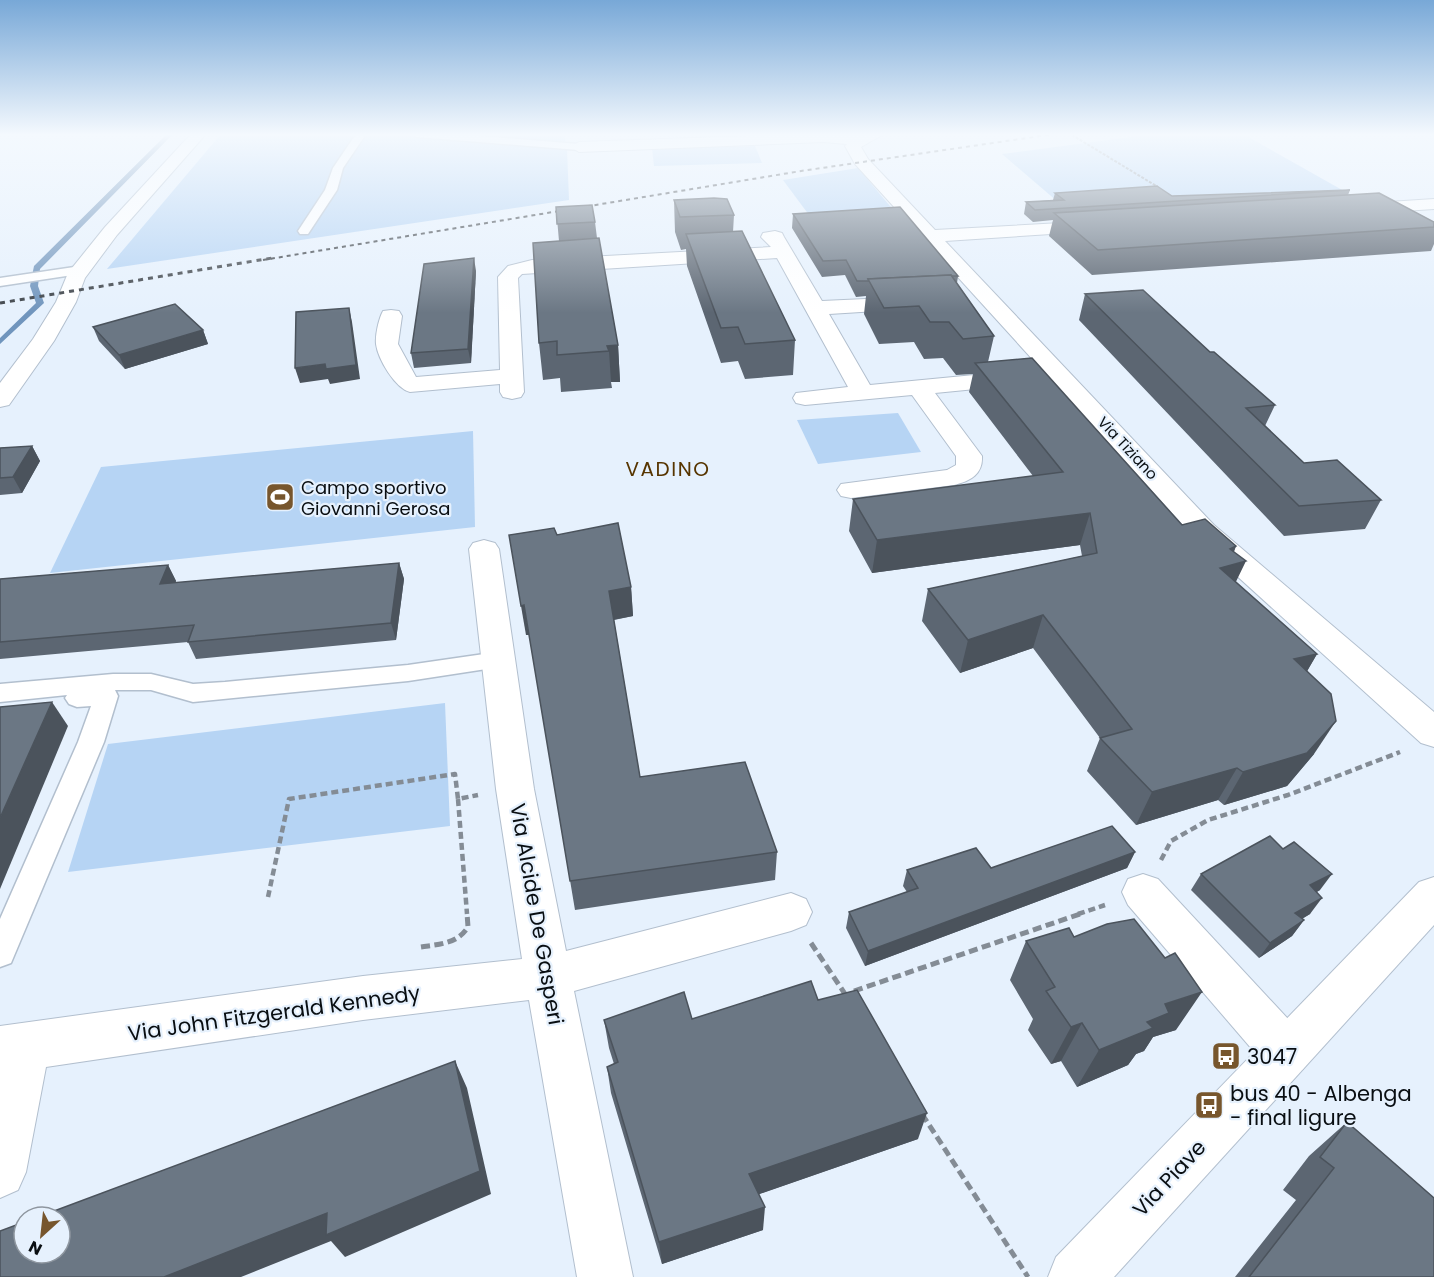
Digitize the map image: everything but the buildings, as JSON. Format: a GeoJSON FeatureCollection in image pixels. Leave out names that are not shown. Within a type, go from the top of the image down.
{"type":"FeatureCollection","features":[{"type":"Feature","properties":{"kind":"street"},"geometry":{"type":"LineString","coordinates":[[0,400],[7,381],[43,341],[66,302],[75,277],[111,231],[145,194]]}},
{"type":"Feature","properties":{"kind":"street","name":"Via Tiziano"},"geometry":{"type":"LineString","coordinates":[[891,194],[930,236],[977,299],[1060,375],[1204,531],[1434,733]]}},
{"type":"Feature","properties":{"kind":"street"},"geometry":{"type":"LineString","coordinates":[[1345,209],[1434,204]]}},
{"type":"Feature","properties":{"kind":"street"},"geometry":{"type":"LineString","coordinates":[[930,236],[1112,225]]}},
{"type":"Feature","properties":{"kind":"street"},"geometry":{"type":"LineString","coordinates":[[742,239],[775,237],[863,393]]}},
{"type":"Feature","properties":{"kind":"street"},"geometry":{"type":"LineString","coordinates":[[391,316],[387,344],[403,378],[410,385],[511,384],[508,277],[514,270],[532,266],[783,252]]}},
{"type":"Feature","properties":{"kind":"street"},"geometry":{"type":"LineString","coordinates":[[815,308],[931,301]]}},
{"type":"Feature","properties":{"kind":"street"},"geometry":{"type":"LineString","coordinates":[[805,398],[1060,375]]}},
{"type":"Feature","properties":{"kind":"street"},"geometry":{"type":"LineString","coordinates":[[851,490],[954,477],[969,468],[969,456],[919,388]]}},
{"type":"Feature","properties":{"kind":"street","name":"Via Alcide De Gasperi"},"geometry":{"type":"LineString","coordinates":[[484,549],[514,789],[605,1277]]}},
{"type":"Feature","properties":{"kind":"street"},"geometry":{"type":"LineString","coordinates":[[1143,892],[1286,1052]]}},
{"type":"Feature","properties":{"kind":"street","name":"Via Piave"},"geometry":{"type":"LineString","coordinates":[[1076,1277],[1434,895]]}},
{"type":"Feature","properties":{"kind":"street","name":"Via John Fitzgerald Kennedy"},"geometry":{"type":"LineString","coordinates":[[13,1049],[363,998],[548,977],[791,912]]}},
{"type":"Feature","properties":{"kind":"street"},"geometry":{"type":"LineString","coordinates":[[0,1172],[13,1049]]}},
{"type":"Feature","properties":{"kind":"lane"},"geometry":{"type":"LineString","coordinates":[[304,231],[330,194]]}},
{"type":"Feature","properties":{"kind":"lane"},"geometry":{"type":"LineString","coordinates":[[0,282],[81,270]]}},
{"type":"Feature","properties":{"kind":"lane"},"geometry":{"type":"LineString","coordinates":[[0,693],[113,682],[151,682],[194,693],[225,691],[408,673],[498,660]]}},
{"type":"Feature","properties":{"kind":"lane"},"geometry":{"type":"LineString","coordinates":[[0,704],[106,696],[91,742],[0,953]]}},
{"type":"Feature","properties":{"kind":"path"},"geometry":{"type":"LineString","coordinates":[[268,897],[289,799],[455,774],[468,927],[462,937],[454,942],[411,948]]}},
{"type":"Feature","properties":{"kind":"path"},"geometry":{"type":"LineString","coordinates":[[458,799],[514,789]]}},
{"type":"Feature","properties":{"kind":"path"},"geometry":{"type":"LineString","coordinates":[[791,912],[851,1004]]}},
{"type":"Feature","properties":{"kind":"path"},"geometry":{"type":"LineString","coordinates":[[921,1111],[1028,1277]]}},
{"type":"Feature","properties":{"kind":"shaded area"},"geometry":{"type":"Polygon","coordinates":[[[171,194],[569,194],[569,200],[107,269],[171,194]]]}},
{"type":"Feature","properties":{"kind":"shaded area"},"geometry":{"type":"Polygon","coordinates":[[[793,194],[879,194],[900,218],[812,219],[793,194]]]}},
{"type":"Feature","properties":{"kind":"shaded area"},"geometry":{"type":"Polygon","coordinates":[[[1048,194],[1349,194],[1367,204],[1058,202],[1048,194]]]}},
{"type":"Feature","properties":{"kind":"shaded area"},"geometry":{"type":"Polygon","coordinates":[[[898,413],[921,452],[818,464],[797,420],[898,413]]]}},
{"type":"Feature","properties":{"kind":"shaded area","name":"Campo sportivo Giovanni Gerosa"},"geometry":{"type":"Polygon","coordinates":[[[473,431],[475,527],[50,573],[101,467],[473,431]]]}},
{"type":"Feature","properties":{"kind":"shaded area"},"geometry":{"type":"Polygon","coordinates":[[[445,703],[450,826],[68,872],[108,744],[445,703]]]}},
{"type":"Feature","properties":{"kind":"waterway"},"geometry":{"type":"LineString","coordinates":[[0,342],[40,303],[34,286],[37,268],[111,194]]}},
{"type":"Feature","properties":{"kind":"railway"},"geometry":{"type":"LineString","coordinates":[[263,260],[664,194]]}},
{"type":"Feature","properties":{"kind":"railway"},"geometry":{"type":"LineString","coordinates":[[0,303],[272,258]]}},
{"type":"Feature","properties":{"kind":"place","name":"Campo sportivo Giovanni Gerosa"},"geometry":{"type":"Point","coordinates":[280,497]}},
{"type":"Feature","properties":{"kind":"place","name":"3047"},"geometry":{"type":"Point","coordinates":[1226,1056]}},
{"type":"Feature","properties":{"kind":"place","name":"bus 40 - Albenga - final ligure"},"geometry":{"type":"Point","coordinates":[1209,1105]}},
{"type":"Feature","properties":{"kind":"district","name":"VADINO"},"geometry":{"type":"Point","coordinates":[668,469]}}]}
